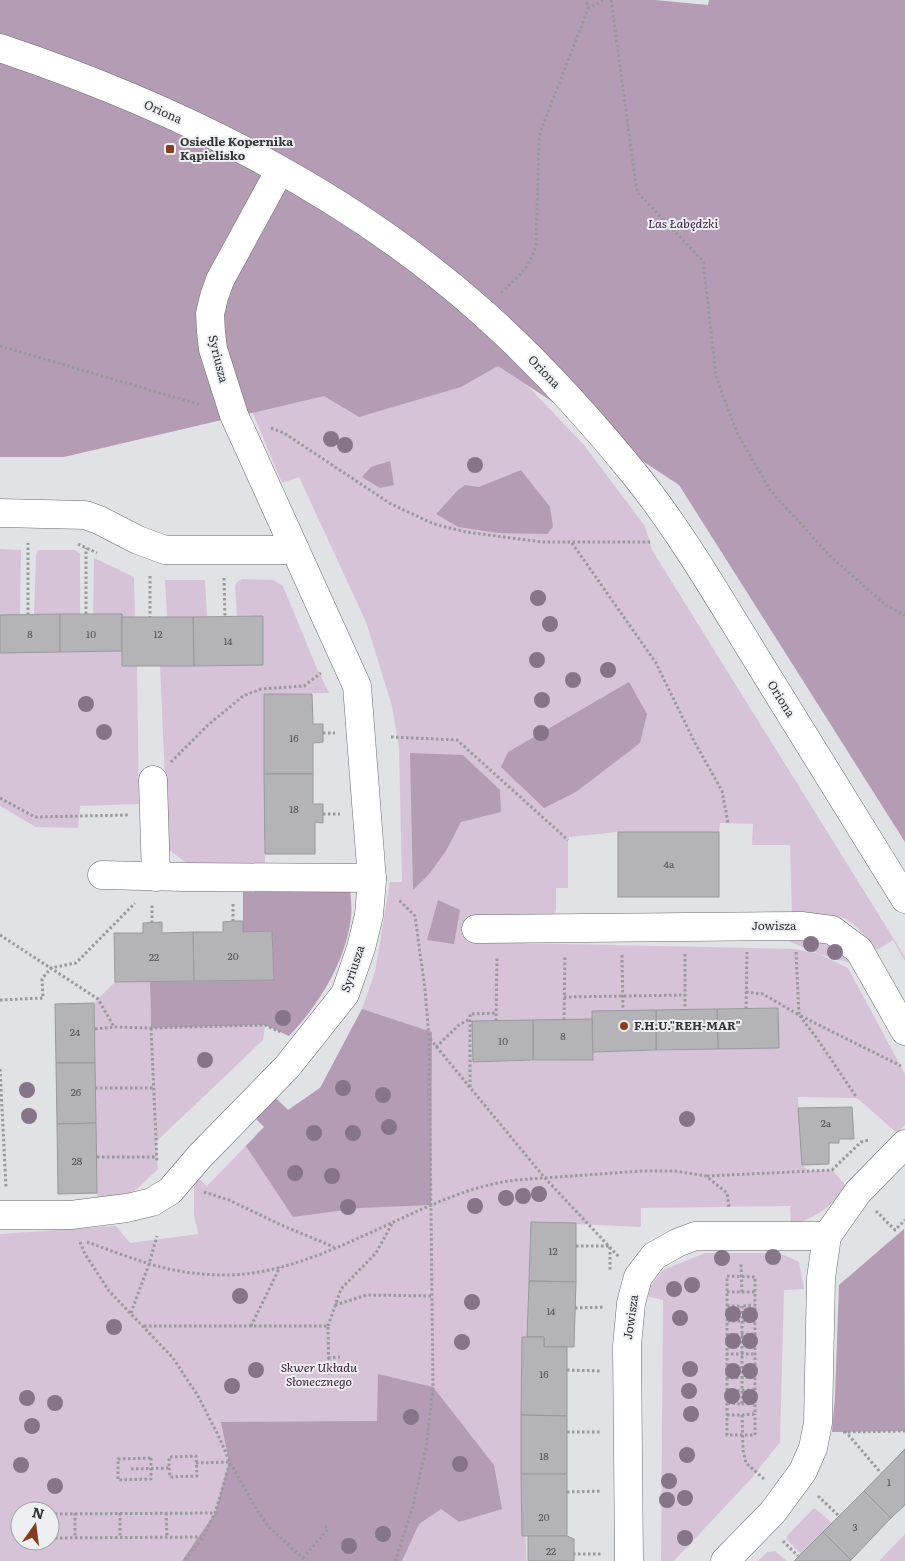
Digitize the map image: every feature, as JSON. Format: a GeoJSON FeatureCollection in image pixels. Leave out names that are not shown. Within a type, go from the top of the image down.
{"type":"FeatureCollection","features":[{"type":"Feature","properties":{"kind":"street","name":"Oriona"},"geometry":{"type":"LineString","coordinates":[[0,48],[123,94],[219,138],[280,170],[366,223],[420,262],[482,311],[534,361],[585,415],[638,478],[682,538],[905,899]]}},
{"type":"Feature","properties":{"kind":"street","name":"Syriusza"},"geometry":{"type":"LineString","coordinates":[[3,1203],[76,1228],[127,1208],[152,1202],[170,1191],[200,1156],[288,1067],[345,994],[361,948],[369,915],[372,878],[356,686],[234,415],[213,349],[210,314],[220,280],[280,170]]}},
{"type":"Feature","properties":{"kind":"street"},"geometry":{"type":"LineString","coordinates":[[0,512],[84,515],[99,520],[138,540],[165,550],[295,550]]}},
{"type":"Feature","properties":{"kind":"street"},"geometry":{"type":"LineString","coordinates":[[149,887],[154,814],[153,780]]}},
{"type":"Feature","properties":{"kind":"street"},"geometry":{"type":"LineString","coordinates":[[102,875],[149,887],[372,878]]}},
{"type":"Feature","properties":{"kind":"street","name":"Jowisza"},"geometry":{"type":"LineString","coordinates":[[476,928],[801,926],[832,930],[859,950],[905,1031]]}},
{"type":"Feature","properties":{"kind":"street"},"geometry":{"type":"LineString","coordinates":[[725,1561],[773,1512],[803,1471],[813,1448],[818,1413],[821,1278],[827,1236],[858,1192],[905,1144]]}},
{"type":"Feature","properties":{"kind":"street","name":"Jowisza"},"geometry":{"type":"LineString","coordinates":[[618,1557],[627,1346],[631,1303],[638,1277],[654,1256],[676,1243],[695,1236],[738,1246],[827,1236]]}},
{"type":"Feature","properties":{"kind":"path"},"geometry":{"type":"LineString","coordinates":[[500,294],[528,267],[534,256],[541,130],[588,9],[587,0]]}},
{"type":"Feature","properties":{"kind":"path"},"geometry":{"type":"LineString","coordinates":[[588,9],[603,0]]}},
{"type":"Feature","properties":{"kind":"path"},"geometry":{"type":"LineString","coordinates":[[611,0],[637,192],[703,261],[716,376],[738,433],[770,490],[830,557],[887,606],[905,615]]}},
{"type":"Feature","properties":{"kind":"path"},"geometry":{"type":"LineString","coordinates":[[0,346],[234,415],[284,433],[391,504],[434,524],[466,532],[542,542],[658,542]]}},
{"type":"Feature","properties":{"kind":"path"},"geometry":{"type":"LineString","coordinates":[[74,542],[102,555]]}},
{"type":"Feature","properties":{"kind":"path"},"geometry":{"type":"LineString","coordinates":[[19,543],[37,543]]}},
{"type":"Feature","properties":{"kind":"path"},"geometry":{"type":"LineString","coordinates":[[28,543],[28,615]]}},
{"type":"Feature","properties":{"kind":"path"},"geometry":{"type":"LineString","coordinates":[[572,543],[656,663],[694,741],[722,791],[728,823]]}},
{"type":"Feature","properties":{"kind":"path"},"geometry":{"type":"LineString","coordinates":[[86,548],[86,614]]}},
{"type":"Feature","properties":{"kind":"path"},"geometry":{"type":"LineString","coordinates":[[142,572],[150,576],[159,576]]}},
{"type":"Feature","properties":{"kind":"path"},"geometry":{"type":"LineString","coordinates":[[224,572],[225,617]]}},
{"type":"Feature","properties":{"kind":"path"},"geometry":{"type":"LineString","coordinates":[[150,576],[150,618]]}},
{"type":"Feature","properties":{"kind":"path"},"geometry":{"type":"LineString","coordinates":[[153,780],[208,726],[243,696],[261,689],[304,686],[327,668]]}},
{"type":"Feature","properties":{"kind":"path"},"geometry":{"type":"LineString","coordinates":[[391,737],[457,740],[568,840]]}},
{"type":"Feature","properties":{"kind":"path"},"geometry":{"type":"LineString","coordinates":[[0,798],[35,817],[154,814]]}},
{"type":"Feature","properties":{"kind":"path"},"geometry":{"type":"LineString","coordinates":[[323,814],[348,814]]}},
{"type":"Feature","properties":{"kind":"path"},"geometry":{"type":"LineString","coordinates":[[0,1000],[43,998],[42,979],[51,968],[76,963],[149,887]]}},
{"type":"Feature","properties":{"kind":"path"},"geometry":{"type":"LineString","coordinates":[[395,1561],[413,1506],[426,1447],[433,1388],[429,1038],[425,989],[415,916]]}},
{"type":"Feature","properties":{"kind":"path"},"geometry":{"type":"LineString","coordinates":[[0,935],[98,999],[114,1027]]}},
{"type":"Feature","properties":{"kind":"path"},"geometry":{"type":"LineString","coordinates":[[746,1009],[747,944]]}},
{"type":"Feature","properties":{"kind":"path"},"geometry":{"type":"LineString","coordinates":[[795,949],[799,1015],[857,1098]]}},
{"type":"Feature","properties":{"kind":"path"},"geometry":{"type":"LineString","coordinates":[[564,1020],[565,951]]}},
{"type":"Feature","properties":{"kind":"path"},"geometry":{"type":"LineString","coordinates":[[622,951],[623,1011]]}},
{"type":"Feature","properties":{"kind":"path"},"geometry":{"type":"LineString","coordinates":[[685,952],[685,1010]]}},
{"type":"Feature","properties":{"kind":"path"},"geometry":{"type":"LineString","coordinates":[[496,1021],[497,953]]}},
{"type":"Feature","properties":{"kind":"path"},"geometry":{"type":"LineString","coordinates":[[746,992],[763,994],[799,1015],[901,1066]]}},
{"type":"Feature","properties":{"kind":"path"},"geometry":{"type":"LineString","coordinates":[[564,997],[685,995]]}},
{"type":"Feature","properties":{"kind":"path"},"geometry":{"type":"LineString","coordinates":[[470,1088],[470,1014],[496,1013]]}},
{"type":"Feature","properties":{"kind":"path"},"geometry":{"type":"LineString","coordinates":[[436,1047],[458,1024],[470,1019]]}},
{"type":"Feature","properties":{"kind":"path"},"geometry":{"type":"LineString","coordinates":[[95,1029],[114,1027],[265,1025],[281,1032]]}},
{"type":"Feature","properties":{"kind":"path"},"geometry":{"type":"LineString","coordinates":[[151,1028],[158,1168]]}},
{"type":"Feature","properties":{"kind":"path"},"geometry":{"type":"LineString","coordinates":[[429,1038],[544,1177],[638,1277]]}},
{"type":"Feature","properties":{"kind":"path"},"geometry":{"type":"LineString","coordinates":[[0,1068],[3,1203]]}},
{"type":"Feature","properties":{"kind":"path"},"geometry":{"type":"LineString","coordinates":[[95,1088],[154,1088]]}},
{"type":"Feature","properties":{"kind":"path"},"geometry":{"type":"LineString","coordinates":[[97,1157],[157,1157]]}},
{"type":"Feature","properties":{"kind":"path"},"geometry":{"type":"LineString","coordinates":[[76,1228],[149,1264],[192,1273],[244,1274],[313,1257],[431,1205],[472,1189],[504,1181],[642,1171],[675,1171],[706,1176],[832,1170]]}},
{"type":"Feature","properties":{"kind":"path"},"geometry":{"type":"LineString","coordinates":[[706,1176],[727,1193],[738,1246],[742,1292]]}},
{"type":"Feature","properties":{"kind":"path"},"geometry":{"type":"LineString","coordinates":[[203,1192],[229,1200],[281,1225],[335,1247]]}},
{"type":"Feature","properties":{"kind":"path"},"geometry":{"type":"LineString","coordinates":[[871,1206],[895,1230],[905,1220]]}},
{"type":"Feature","properties":{"kind":"path"},"geometry":{"type":"LineString","coordinates":[[329,1375],[328,1326],[341,1289],[376,1253],[394,1222]]}},
{"type":"Feature","properties":{"kind":"path"},"geometry":{"type":"LineString","coordinates":[[76,1228],[85,1254],[109,1291],[173,1358],[198,1396],[230,1462],[258,1512],[269,1527],[304,1560],[328,1529],[325,1526]]}},
{"type":"Feature","properties":{"kind":"path"},"geometry":{"type":"LineString","coordinates":[[131,1313],[157,1236]]}},
{"type":"Feature","properties":{"kind":"path"},"geometry":{"type":"LineString","coordinates":[[576,1246],[610,1246]]}},
{"type":"Feature","properties":{"kind":"path"},"geometry":{"type":"LineString","coordinates":[[251,1326],[281,1266]]}},
{"type":"Feature","properties":{"kind":"path"},"geometry":{"type":"LineString","coordinates":[[727,1276],[741,1276],[755,1276],[755,1435],[727,1435],[727,1276]]}},
{"type":"Feature","properties":{"kind":"path"},"geometry":{"type":"LineString","coordinates":[[727,1292],[755,1292]]}},
{"type":"Feature","properties":{"kind":"path"},"geometry":{"type":"LineString","coordinates":[[335,1305],[367,1295],[432,1296]]}},
{"type":"Feature","properties":{"kind":"path"},"geometry":{"type":"LineString","coordinates":[[727,1306],[755,1306]]}},
{"type":"Feature","properties":{"kind":"path"},"geometry":{"type":"LineString","coordinates":[[742,1306],[742,1404]]}},
{"type":"Feature","properties":{"kind":"path"},"geometry":{"type":"LineString","coordinates":[[575,1308],[609,1307]]}},
{"type":"Feature","properties":{"kind":"path"},"geometry":{"type":"LineString","coordinates":[[727,1321],[755,1321]]}},
{"type":"Feature","properties":{"kind":"path"},"geometry":{"type":"LineString","coordinates":[[144,1326],[328,1326]]}},
{"type":"Feature","properties":{"kind":"path"},"geometry":{"type":"LineString","coordinates":[[726,1335],[755,1334]]}},
{"type":"Feature","properties":{"kind":"path"},"geometry":{"type":"LineString","coordinates":[[726,1354],[755,1354]]}},
{"type":"Feature","properties":{"kind":"path"},"geometry":{"type":"LineString","coordinates":[[328,1358],[340,1357]]}},
{"type":"Feature","properties":{"kind":"path"},"geometry":{"type":"LineString","coordinates":[[567,1370],[608,1371]]}},
{"type":"Feature","properties":{"kind":"path"},"geometry":{"type":"LineString","coordinates":[[726,1378],[755,1377]]}},
{"type":"Feature","properties":{"kind":"path"},"geometry":{"type":"LineString","coordinates":[[727,1391],[755,1390]]}},
{"type":"Feature","properties":{"kind":"path"},"geometry":{"type":"LineString","coordinates":[[727,1404],[755,1403]]}},
{"type":"Feature","properties":{"kind":"path"},"geometry":{"type":"LineString","coordinates":[[727,1415],[755,1414]]}},
{"type":"Feature","properties":{"kind":"path"},"geometry":{"type":"LineString","coordinates":[[742,1415],[743,1450],[746,1463],[768,1483]]}},
{"type":"Feature","properties":{"kind":"path"},"geometry":{"type":"LineString","coordinates":[[816,1432],[905,1431]]}},
{"type":"Feature","properties":{"kind":"path"},"geometry":{"type":"LineString","coordinates":[[567,1432],[608,1432]]}},
{"type":"Feature","properties":{"kind":"path"},"geometry":{"type":"LineString","coordinates":[[845,1432],[881,1473]]}},
{"type":"Feature","properties":{"kind":"path"},"geometry":{"type":"LineString","coordinates":[[196,1456],[197,1476],[170,1477],[169,1468],[169,1457],[196,1456]]}},
{"type":"Feature","properties":{"kind":"path"},"geometry":{"type":"LineString","coordinates":[[151,1458],[151,1468],[151,1480],[118,1480],[118,1459],[151,1458]]}},
{"type":"Feature","properties":{"kind":"path"},"geometry":{"type":"LineString","coordinates":[[196,1463],[230,1462]]}},
{"type":"Feature","properties":{"kind":"path"},"geometry":{"type":"LineString","coordinates":[[184,1561],[203,1537],[215,1513],[230,1462]]}},
{"type":"Feature","properties":{"kind":"path"},"geometry":{"type":"LineString","coordinates":[[131,1469],[169,1468]]}},
{"type":"Feature","properties":{"kind":"path"},"geometry":{"type":"LineString","coordinates":[[811,1490],[839,1516]]}},
{"type":"Feature","properties":{"kind":"path"},"geometry":{"type":"LineString","coordinates":[[567,1492],[607,1491]]}},
{"type":"Feature","properties":{"kind":"path"},"geometry":{"type":"LineString","coordinates":[[75,1513],[75,1538]]}},
{"type":"Feature","properties":{"kind":"path"},"geometry":{"type":"LineString","coordinates":[[120,1513],[120,1537]]}},
{"type":"Feature","properties":{"kind":"path"},"geometry":{"type":"LineString","coordinates":[[166,1513],[167,1537]]}},
{"type":"Feature","properties":{"kind":"path"},"geometry":{"type":"LineString","coordinates":[[60,1514],[215,1513]]}},
{"type":"Feature","properties":{"kind":"path"},"geometry":{"type":"LineString","coordinates":[[60,1538],[203,1537]]}},
{"type":"Feature","properties":{"kind":"path"},"geometry":{"type":"LineString","coordinates":[[781,1539],[798,1556]]}},
{"type":"Feature","properties":{"kind":"path"},"geometry":{"type":"LineString","coordinates":[[573,1554],[618,1557]]}},
{"type":"Feature","properties":{"kind":"green space","name":"Las Łabędzki"},"geometry":{"type":"Polygon","coordinates":[[[0,0],[655,0],[708,5],[709,0],[905,0],[905,842],[679,485],[498,366],[461,387],[359,417],[324,396],[64,457],[0,457],[0,0]]]}},
{"type":"Feature","properties":{"kind":"green space","name":"Skwer Układu Słonecznego"},"geometry":{"type":"Polygon","coordinates":[[[502,359],[584,445],[645,526],[652,550],[905,957],[905,961],[893,940],[877,950],[848,920],[826,915],[792,915],[790,845],[752,845],[753,824],[720,823],[719,832],[618,832],[569,837],[568,888],[556,888],[556,910],[548,929],[549,942],[516,943],[795,949],[819,954],[848,968],[905,1074],[905,1125],[897,1133],[857,1098],[798,1097],[802,1165],[809,1171],[832,1170],[848,1188],[823,1211],[791,1225],[790,1206],[641,1208],[641,1227],[531,1222],[527,1337],[522,1338],[526,1561],[0,1561],[0,1234],[116,1226],[130,1243],[198,1234],[194,1214],[194,1175],[207,1186],[264,1127],[274,1096],[288,1110],[320,1088],[362,1009],[375,972],[390,882],[402,882],[399,748],[392,706],[366,622],[299,477],[282,483],[241,385],[502,359]],[[778,1008],[592,1011],[592,1019],[473,1062],[571,1060],[592,1052],[778,1048],[778,1008]]]}},
{"type":"Feature","properties":{"kind":"green space"},"geometry":{"type":"Polygon","coordinates":[[[390,461],[394,485],[380,488],[362,477],[371,467],[390,461]]]}},
{"type":"Feature","properties":{"kind":"green space"},"geometry":{"type":"Polygon","coordinates":[[[521,470],[550,507],[553,527],[547,534],[498,533],[458,527],[436,514],[465,485],[479,487],[521,470]]]}},
{"type":"Feature","properties":{"kind":"green space"},"geometry":{"type":"Polygon","coordinates":[[[0,549],[21,550],[20,615],[0,615],[0,549]]]}},
{"type":"Feature","properties":{"kind":"green space"},"geometry":{"type":"Polygon","coordinates":[[[38,550],[75,550],[80,554],[80,614],[34,615],[36,555],[38,550]]]}},
{"type":"Feature","properties":{"kind":"green space"},"geometry":{"type":"Polygon","coordinates":[[[94,558],[134,577],[135,617],[122,617],[121,614],[93,614],[94,558]]]}},
{"type":"Feature","properties":{"kind":"green space"},"geometry":{"type":"Polygon","coordinates":[[[242,579],[273,580],[283,586],[329,693],[264,694],[265,865],[189,865],[168,849],[160,666],[263,665],[263,617],[237,616],[235,586],[242,579]]]}},
{"type":"Feature","properties":{"kind":"green space"},"geometry":{"type":"Polygon","coordinates":[[[165,580],[205,580],[207,617],[167,617],[165,580]]]}},
{"type":"Feature","properties":{"kind":"green space"},"geometry":{"type":"Polygon","coordinates":[[[122,651],[122,666],[137,666],[139,804],[80,806],[78,828],[36,827],[0,806],[0,653],[122,651]]]}},
{"type":"Feature","properties":{"kind":"green space"},"geometry":{"type":"Polygon","coordinates":[[[629,682],[647,714],[640,743],[576,792],[544,808],[501,767],[508,752],[629,682]]]}},
{"type":"Feature","properties":{"kind":"green space"},"geometry":{"type":"Polygon","coordinates":[[[410,753],[463,755],[500,790],[501,812],[461,822],[446,851],[430,873],[413,890],[410,753]]]}},
{"type":"Feature","properties":{"kind":"green space"},"geometry":{"type":"Polygon","coordinates":[[[243,890],[350,890],[351,914],[343,950],[337,966],[311,1011],[289,1036],[265,1025],[151,1028],[150,982],[274,980],[272,932],[243,932],[243,890]]]}},
{"type":"Feature","properties":{"kind":"green space"},"geometry":{"type":"Polygon","coordinates":[[[438,900],[460,910],[454,944],[427,940],[438,900]]]}},
{"type":"Feature","properties":{"kind":"green space"},"geometry":{"type":"Polygon","coordinates":[[[817,939],[835,944],[854,964],[819,954],[786,940],[817,939]]]}},
{"type":"Feature","properties":{"kind":"green space"},"geometry":{"type":"Polygon","coordinates":[[[115,982],[150,982],[151,1028],[265,1025],[263,1040],[156,1142],[158,1169],[137,1189],[125,1196],[97,1198],[94,1003],[115,982]]]}},
{"type":"Feature","properties":{"kind":"green space"},"geometry":{"type":"Polygon","coordinates":[[[362,1009],[432,1032],[431,1205],[360,1208],[293,1217],[246,1146],[264,1127],[252,1115],[274,1096],[288,1110],[320,1088],[362,1009]]]}},
{"type":"Feature","properties":{"kind":"green space"},"geometry":{"type":"Polygon","coordinates":[[[904,1229],[905,1431],[832,1432],[839,1285],[904,1229]]]}},
{"type":"Feature","properties":{"kind":"green space"},"geometry":{"type":"Polygon","coordinates":[[[705,1253],[779,1253],[799,1262],[804,1289],[784,1290],[780,1442],[751,1479],[674,1561],[661,1561],[663,1300],[643,1295],[663,1270],[705,1253]]]}},
{"type":"Feature","properties":{"kind":"green space"},"geometry":{"type":"Polygon","coordinates":[[[378,1374],[433,1387],[494,1465],[502,1509],[459,1522],[441,1509],[419,1524],[402,1561],[182,1561],[215,1513],[229,1462],[221,1422],[377,1421],[378,1374]]]}},
{"type":"Feature","properties":{"kind":"green space"},"geometry":{"type":"Polygon","coordinates":[[[813,1509],[816,1509],[832,1523],[801,1554],[787,1540],[787,1536],[813,1509]]]}},
{"type":"Feature","properties":{"kind":"green space"},"geometry":{"type":"Polygon","coordinates":[[[905,1534],[905,1561],[879,1561],[905,1534]]]}},
{"type":"Feature","properties":{"kind":"green space"},"geometry":{"type":"Polygon","coordinates":[[[775,1551],[787,1561],[758,1561],[767,1552],[775,1551]]]}},
{"type":"Feature","properties":{"kind":"building"},"geometry":{"type":"Polygon","coordinates":[[[60,614],[60,652],[0,653],[0,615],[60,614]]]}},
{"type":"Feature","properties":{"kind":"building"},"geometry":{"type":"Polygon","coordinates":[[[60,614],[122,614],[122,651],[60,652],[60,614]]]}},
{"type":"Feature","properties":{"kind":"building"},"geometry":{"type":"Polygon","coordinates":[[[263,616],[263,665],[194,666],[193,617],[263,616]]]}},
{"type":"Feature","properties":{"kind":"building"},"geometry":{"type":"Polygon","coordinates":[[[122,617],[193,617],[194,666],[122,666],[122,617]]]}},
{"type":"Feature","properties":{"kind":"building"},"geometry":{"type":"Polygon","coordinates":[[[264,694],[312,694],[313,724],[323,724],[323,742],[313,743],[313,774],[264,774],[264,694]]]}},
{"type":"Feature","properties":{"kind":"building"},"geometry":{"type":"Polygon","coordinates":[[[264,774],[313,774],[313,804],[323,804],[323,823],[315,822],[315,854],[265,854],[264,774]]]}},
{"type":"Feature","properties":{"kind":"building"},"geometry":{"type":"Polygon","coordinates":[[[618,832],[719,832],[719,897],[618,897],[618,832]]]}},
{"type":"Feature","properties":{"kind":"building"},"geometry":{"type":"Polygon","coordinates":[[[243,921],[243,932],[272,931],[274,980],[194,981],[193,932],[223,932],[223,922],[243,921]]]}},
{"type":"Feature","properties":{"kind":"building"},"geometry":{"type":"Polygon","coordinates":[[[162,922],[162,933],[193,932],[194,981],[115,982],[114,933],[143,933],[143,923],[162,922]]]}},
{"type":"Feature","properties":{"kind":"building"},"geometry":{"type":"Polygon","coordinates":[[[94,1003],[95,1063],[56,1063],[55,1004],[94,1003]]]}},
{"type":"Feature","properties":{"kind":"building"},"geometry":{"type":"Polygon","coordinates":[[[778,1008],[779,1048],[718,1049],[717,1009],[778,1008]]]}},
{"type":"Feature","properties":{"kind":"building"},"geometry":{"type":"Polygon","coordinates":[[[717,1009],[718,1049],[656,1050],[656,1010],[717,1009]]]}},
{"type":"Feature","properties":{"kind":"building"},"geometry":{"type":"Polygon","coordinates":[[[656,1010],[656,1050],[592,1052],[592,1011],[656,1010]]]}},
{"type":"Feature","properties":{"kind":"building"},"geometry":{"type":"Polygon","coordinates":[[[592,1019],[593,1060],[533,1060],[533,1020],[592,1019]]]}},
{"type":"Feature","properties":{"kind":"building"},"geometry":{"type":"Polygon","coordinates":[[[533,1020],[533,1060],[473,1062],[472,1021],[533,1020]]]}},
{"type":"Feature","properties":{"kind":"building"},"geometry":{"type":"Polygon","coordinates":[[[56,1063],[95,1063],[96,1123],[57,1124],[56,1063]]]}},
{"type":"Feature","properties":{"kind":"building"},"geometry":{"type":"Polygon","coordinates":[[[852,1107],[854,1139],[839,1139],[839,1143],[829,1143],[829,1164],[802,1165],[798,1108],[852,1107]]]}},
{"type":"Feature","properties":{"kind":"building"},"geometry":{"type":"Polygon","coordinates":[[[96,1123],[97,1193],[58,1194],[57,1124],[96,1123]]]}},
{"type":"Feature","properties":{"kind":"building"},"geometry":{"type":"Polygon","coordinates":[[[531,1222],[576,1223],[576,1282],[529,1281],[531,1222]]]}},
{"type":"Feature","properties":{"kind":"building"},"geometry":{"type":"Polygon","coordinates":[[[529,1281],[576,1282],[574,1347],[544,1347],[544,1337],[527,1337],[529,1281]]]}},
{"type":"Feature","properties":{"kind":"building"},"geometry":{"type":"Polygon","coordinates":[[[522,1337],[544,1337],[544,1347],[567,1347],[567,1416],[521,1415],[522,1337]]]}},
{"type":"Feature","properties":{"kind":"building"},"geometry":{"type":"Polygon","coordinates":[[[521,1415],[567,1416],[567,1474],[521,1474],[521,1415]]]}},
{"type":"Feature","properties":{"kind":"building"},"geometry":{"type":"Polygon","coordinates":[[[905,1449],[905,1505],[891,1518],[864,1491],[905,1449]]]}},
{"type":"Feature","properties":{"kind":"building"},"geometry":{"type":"Polygon","coordinates":[[[521,1474],[567,1474],[567,1536],[522,1536],[521,1474]]]}},
{"type":"Feature","properties":{"kind":"building"},"geometry":{"type":"Polygon","coordinates":[[[864,1491],[891,1518],[851,1560],[823,1532],[864,1491]]]}},
{"type":"Feature","properties":{"kind":"building"},"geometry":{"type":"Polygon","coordinates":[[[823,1532],[850,1561],[794,1561],[823,1532]]]}},
{"type":"Feature","properties":{"kind":"building"},"geometry":{"type":"Polygon","coordinates":[[[528,1536],[567,1536],[574,1539],[574,1561],[528,1561],[528,1536]]]}},
{"type":"Feature","properties":{"kind":"place","name":"Osiedle Kopernika Kąpielisko"},"geometry":{"type":"Point","coordinates":[170,149]}},
{"type":"Feature","properties":{"kind":"place","name":"F.H.U.\"REH-MAR\""},"geometry":{"type":"Point","coordinates":[624,1026]}}]}
